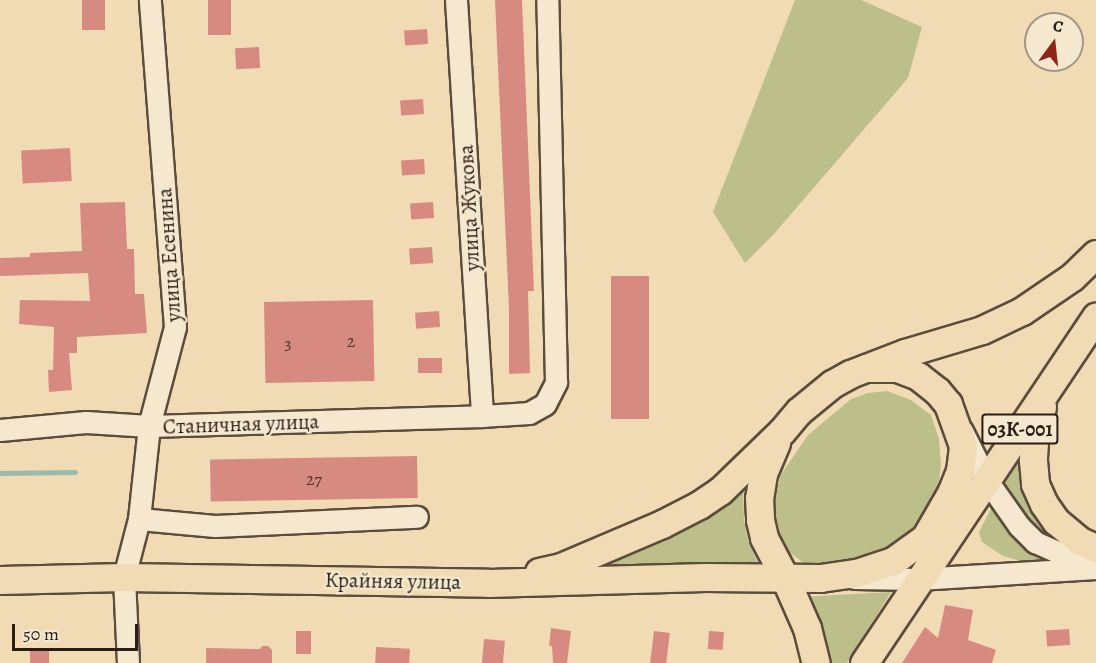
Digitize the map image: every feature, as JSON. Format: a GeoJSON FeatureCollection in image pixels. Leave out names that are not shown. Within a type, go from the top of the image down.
{"type":"FeatureCollection","features":[{"type":"Feature","properties":{"kind":"main road","name":"03К-001"},"geometry":{"type":"LineString","coordinates":[[489,583],[561,567],[681,515],[720,491],[817,395],[832,384],[866,368],[982,330],[1022,311],[1072,277],[1096,254]]}},
{"type":"Feature","properties":{"kind":"main road","name":"03К-001"},"geometry":{"type":"LineString","coordinates":[[864,663],[1096,316]]}},
{"type":"Feature","properties":{"kind":"main road","name":"03К-001"},"geometry":{"type":"LineString","coordinates":[[866,368],[897,368],[918,376],[948,404]]}},
{"type":"Feature","properties":{"kind":"main road","name":"03К-001"},"geometry":{"type":"LineString","coordinates":[[1048,388],[1035,429],[1033,460],[1035,484],[1044,504],[1061,526],[1080,541],[1096,548]]}},
{"type":"Feature","properties":{"kind":"main road"},"geometry":{"type":"LineString","coordinates":[[785,578],[820,578],[856,573],[893,561],[925,538],[951,493],[960,471],[963,446],[948,404]]}},
{"type":"Feature","properties":{"kind":"main road","name":"03К-001"},"geometry":{"type":"LineString","coordinates":[[782,431],[763,474],[759,498],[765,538],[807,628],[816,663]]}},
{"type":"Feature","properties":{"kind":"main road"},"geometry":{"type":"LineString","coordinates":[[944,542],[951,493]]}},
{"type":"Feature","properties":{"kind":"main road","name":"Крайняя улица"},"geometry":{"type":"LineString","coordinates":[[0,580],[124,577],[489,583],[705,577],[785,578]]}},
{"type":"Feature","properties":{"kind":"main road"},"geometry":{"type":"LineString","coordinates":[[705,577],[749,587],[774,596],[807,628]]}},
{"type":"Feature","properties":{"kind":"street","name":"улица Есенина"},"geometry":{"type":"LineString","coordinates":[[128,663],[124,577],[139,519],[149,426],[175,327],[150,0]]}},
{"type":"Feature","properties":{"kind":"street","name":"улица Жукова"},"geometry":{"type":"LineString","coordinates":[[456,0],[482,416]]}},
{"type":"Feature","properties":{"kind":"street","name":"Станичная улица"},"geometry":{"type":"LineString","coordinates":[[0,430],[86,422],[149,426],[482,416],[529,413],[545,404],[556,382],[547,0]]}},
{"type":"Feature","properties":{"kind":"street","name":"03К-001"},"geometry":{"type":"LineString","coordinates":[[948,404],[986,478],[1019,526],[1035,542],[1057,552],[1096,560]]}},
{"type":"Feature","properties":{"kind":"street"},"geometry":{"type":"LineString","coordinates":[[139,519],[215,526],[417,517]]}},
{"type":"Feature","properties":{"kind":"street"},"geometry":{"type":"LineString","coordinates":[[820,578],[918,579],[1096,568]]}},
{"type":"Feature","properties":{"kind":"green space"},"geometry":{"type":"Polygon","coordinates":[[[795,0],[861,0],[922,27],[908,78],[774,234],[745,263],[713,212],[795,0]]]}},
{"type":"Feature","properties":{"kind":"green space"},"geometry":{"type":"Polygon","coordinates":[[[887,391],[911,400],[931,415],[939,439],[941,466],[937,495],[925,525],[890,553],[826,567],[805,564],[787,550],[774,531],[774,506],[780,476],[808,435],[851,399],[868,393],[887,391]]]}},
{"type":"Feature","properties":{"kind":"green space"},"geometry":{"type":"Polygon","coordinates":[[[1027,445],[1068,550],[1047,543],[1000,488],[1027,445]]]}},
{"type":"Feature","properties":{"kind":"green space"},"geometry":{"type":"Polygon","coordinates":[[[743,489],[744,520],[749,544],[762,571],[556,576],[685,526],[743,489]]]}},
{"type":"Feature","properties":{"kind":"green space"},"geometry":{"type":"Polygon","coordinates":[[[995,501],[1053,562],[1021,561],[1003,556],[982,542],[979,532],[995,501]]]}},
{"type":"Feature","properties":{"kind":"green space"},"geometry":{"type":"Polygon","coordinates":[[[891,592],[847,663],[830,663],[822,633],[799,597],[891,592]]]}},
{"type":"Feature","properties":{"kind":"building"},"geometry":{"type":"Polygon","coordinates":[[[82,0],[105,0],[105,30],[82,30],[82,0]]]}},
{"type":"Feature","properties":{"kind":"building"},"geometry":{"type":"Polygon","coordinates":[[[208,0],[231,0],[231,35],[208,35],[208,0]]]}},
{"type":"Feature","properties":{"kind":"building"},"geometry":{"type":"Polygon","coordinates":[[[495,0],[522,0],[534,291],[528,291],[530,373],[509,374],[509,309],[495,0]]]}},
{"type":"Feature","properties":{"kind":"building"},"geometry":{"type":"Polygon","coordinates":[[[427,29],[428,44],[405,46],[404,31],[427,29]]]}},
{"type":"Feature","properties":{"kind":"building"},"geometry":{"type":"Polygon","coordinates":[[[259,47],[260,68],[236,69],[235,48],[259,47]]]}},
{"type":"Feature","properties":{"kind":"building"},"geometry":{"type":"Polygon","coordinates":[[[423,99],[424,114],[401,116],[400,101],[423,99]]]}},
{"type":"Feature","properties":{"kind":"building"},"geometry":{"type":"Polygon","coordinates":[[[70,148],[72,181],[23,184],[21,151],[70,148]]]}},
{"type":"Feature","properties":{"kind":"building"},"geometry":{"type":"Polygon","coordinates":[[[424,159],[425,174],[402,176],[401,161],[424,159]]]}},
{"type":"Feature","properties":{"kind":"building"},"geometry":{"type":"Polygon","coordinates":[[[125,202],[127,249],[134,249],[135,294],[144,294],[147,333],[77,337],[77,353],[69,353],[72,390],[49,392],[48,370],[53,370],[54,327],[19,324],[20,300],[90,301],[88,273],[0,276],[0,258],[30,257],[30,253],[82,251],[80,203],[125,202]]]}},
{"type":"Feature","properties":{"kind":"building"},"geometry":{"type":"Polygon","coordinates":[[[433,202],[434,218],[411,220],[410,204],[433,202]]]}},
{"type":"Feature","properties":{"kind":"building"},"geometry":{"type":"Polygon","coordinates":[[[432,247],[433,263],[410,265],[409,249],[432,247]]]}},
{"type":"Feature","properties":{"kind":"building"},"geometry":{"type":"Polygon","coordinates":[[[611,276],[649,276],[649,419],[611,419],[611,276]]]}},
{"type":"Feature","properties":{"kind":"building"},"geometry":{"type":"Polygon","coordinates":[[[373,300],[374,381],[265,383],[264,302],[373,300]]]}},
{"type":"Feature","properties":{"kind":"building"},"geometry":{"type":"Polygon","coordinates":[[[439,311],[440,327],[416,329],[415,313],[439,311]]]}},
{"type":"Feature","properties":{"kind":"building"},"geometry":{"type":"Polygon","coordinates":[[[418,358],[442,358],[442,373],[418,373],[418,358]]]}},
{"type":"Feature","properties":{"kind":"building"},"geometry":{"type":"Polygon","coordinates":[[[417,456],[418,498],[211,502],[210,460],[417,456]]]}},
{"type":"Feature","properties":{"kind":"building"},"geometry":{"type":"Polygon","coordinates":[[[945,605],[973,610],[968,640],[996,650],[992,663],[902,663],[925,627],[938,638],[945,605]]]}},
{"type":"Feature","properties":{"kind":"building"},"geometry":{"type":"Polygon","coordinates":[[[551,628],[571,631],[567,663],[553,663],[552,646],[549,646],[551,628]]]}},
{"type":"Feature","properties":{"kind":"building"},"geometry":{"type":"Polygon","coordinates":[[[1069,629],[1070,645],[1047,647],[1046,631],[1069,629]]]}},
{"type":"Feature","properties":{"kind":"building"},"geometry":{"type":"Polygon","coordinates":[[[296,631],[311,631],[311,654],[296,654],[296,631]]]}},
{"type":"Feature","properties":{"kind":"building"},"geometry":{"type":"Polygon","coordinates":[[[654,631],[670,633],[666,663],[650,663],[654,631]]]}},
{"type":"Feature","properties":{"kind":"building"},"geometry":{"type":"Polygon","coordinates":[[[709,631],[724,632],[723,650],[708,649],[709,631]]]}},
{"type":"Feature","properties":{"kind":"building"},"geometry":{"type":"Polygon","coordinates":[[[484,639],[505,641],[503,663],[482,663],[484,639]]]}},
{"type":"Feature","properties":{"kind":"building"},"geometry":{"type":"Polygon","coordinates":[[[262,646],[268,646],[272,650],[272,663],[206,663],[206,648],[260,649],[262,646]]]}},
{"type":"Feature","properties":{"kind":"building"},"geometry":{"type":"Polygon","coordinates":[[[376,647],[410,649],[409,663],[375,663],[376,647]]]}},
{"type":"Feature","properties":{"kind":"building"},"geometry":{"type":"Polygon","coordinates":[[[30,649],[49,649],[49,663],[30,663],[30,649]]]}},
{"type":"Feature","properties":{"kind":"waterway"},"geometry":{"type":"LineString","coordinates":[[0,473],[75,472]]}}]}
